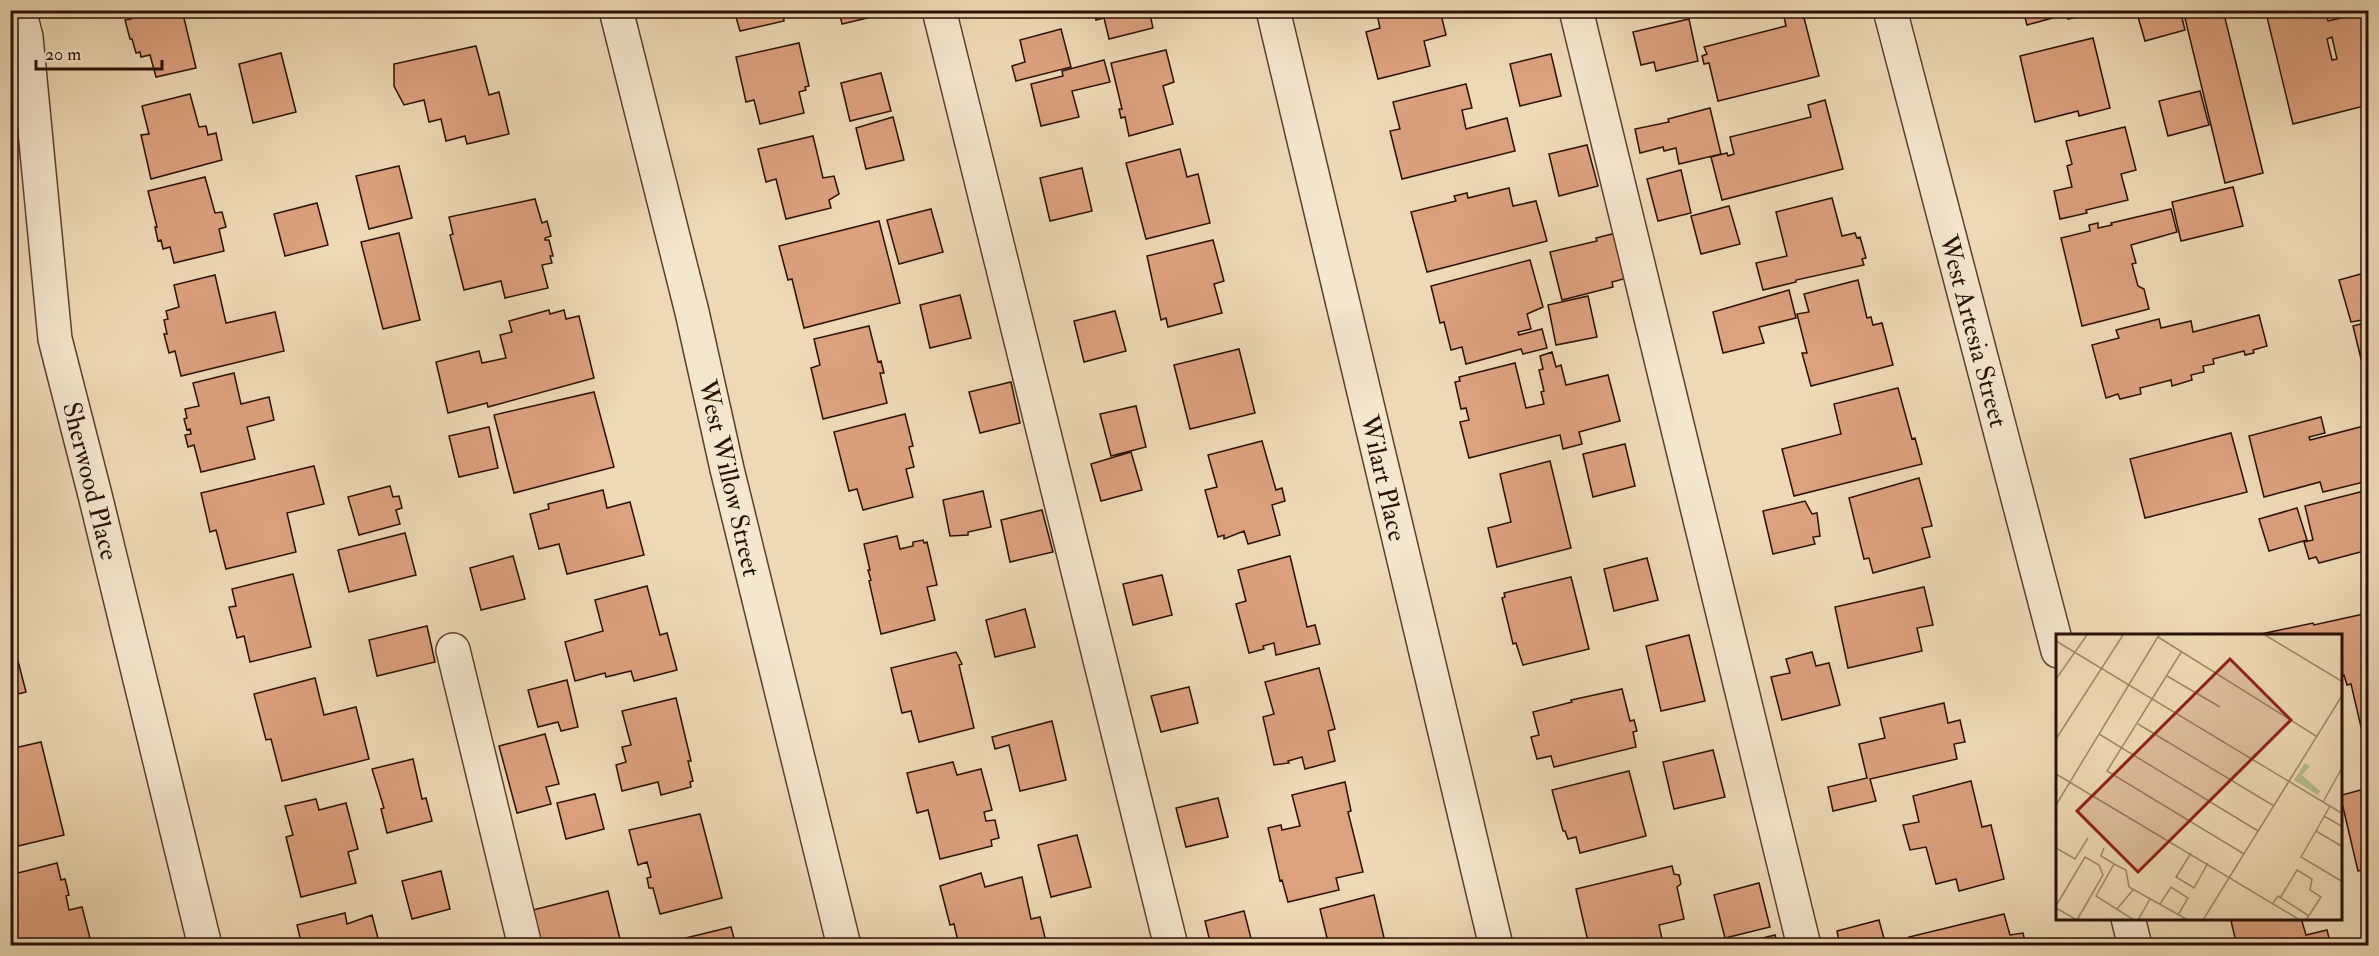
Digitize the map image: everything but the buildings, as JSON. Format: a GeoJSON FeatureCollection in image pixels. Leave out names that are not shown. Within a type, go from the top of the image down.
{"type":"FeatureCollection","features":[{"type":"Feature","properties":{"kind":"street","name":"Sherwood Place"},"geometry":{"type":"LineString","coordinates":[[19,10],[26,37],[55,339],[205,945]]}},
{"type":"Feature","properties":{"kind":"street","name":"West Willow Street"},"geometry":{"type":"LineString","coordinates":[[616,10],[692,312],[727,469],[844,945]]}},
{"type":"Feature","properties":{"kind":"street"},"geometry":{"type":"LineString","coordinates":[[939,10],[1171,945]]}},
{"type":"Feature","properties":{"kind":"street","name":"Wilart Place"},"geometry":{"type":"LineString","coordinates":[[1273,10],[1496,945]]}},
{"type":"Feature","properties":{"kind":"street"},"geometry":{"type":"LineString","coordinates":[[1576,10],[1804,945]]}},
{"type":"Feature","properties":{"kind":"street","name":"West Artesia Street"},"geometry":{"type":"LineString","coordinates":[[1890,10],[2056,643]]}},
{"type":"Feature","properties":{"kind":"street"},"geometry":{"type":"LineString","coordinates":[[453,650],[525,945]]}},
{"type":"Feature","properties":{"kind":"street"},"geometry":{"type":"LineString","coordinates":[[2129,920],[2135,945]]}}]}
